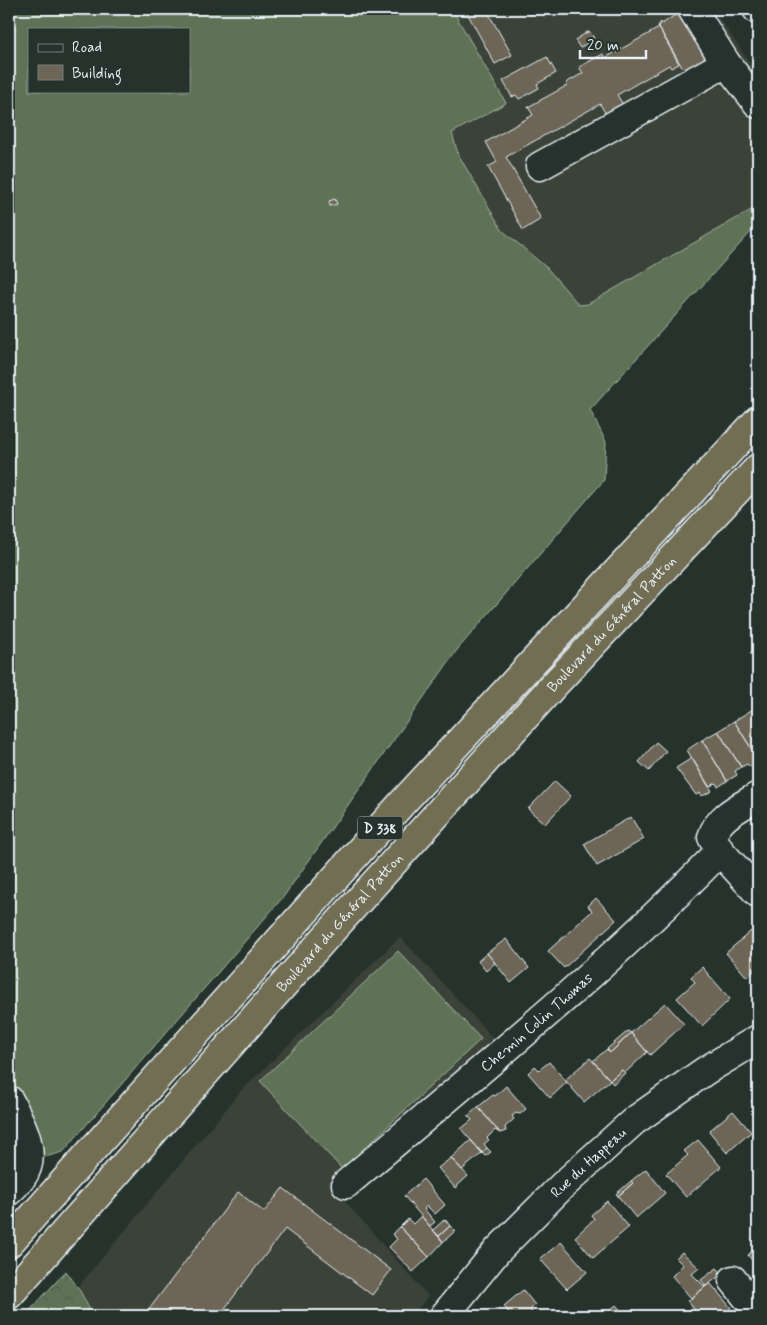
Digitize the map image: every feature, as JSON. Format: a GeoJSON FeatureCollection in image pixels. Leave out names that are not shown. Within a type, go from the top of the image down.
{"type":"FeatureCollection","features":[{"type":"Feature","properties":{"kind":"highway","name":"D 338"},"geometry":{"type":"LineString","coordinates":[[9,1243],[404,801],[758,420]]}},
{"type":"Feature","properties":{"kind":"highway","name":"Boulevard du Général Patton"},"geometry":{"type":"LineString","coordinates":[[9,1295],[344,916],[552,687],[758,468]]}},
{"type":"Feature","properties":{"kind":"street"},"geometry":{"type":"LineString","coordinates":[[692,9],[726,63],[758,104]]}},
{"type":"Feature","properties":{"kind":"street"},"geometry":{"type":"LineString","coordinates":[[540,166],[726,63]]}},
{"type":"Feature","properties":{"kind":"street"},"geometry":{"type":"LineString","coordinates":[[758,796],[722,820],[715,827],[712,837],[720,851],[758,893]]}},
{"type":"Feature","properties":{"kind":"street","name":"Chemin Colin Thomas"},"geometry":{"type":"LineString","coordinates":[[346,1184],[567,996],[693,879],[720,851]]}},
{"type":"Feature","properties":{"kind":"street","name":"Rue du Happeau"},"geometry":{"type":"LineString","coordinates":[[444,1316],[497,1251],[562,1186],[634,1121],[704,1071],[758,1039]]}},
{"type":"Feature","properties":{"kind":"street"},"geometry":{"type":"LineString","coordinates":[[9,1100],[19,1118],[30,1152],[24,1175],[9,1191]]}},
{"type":"Feature","properties":{"kind":"street"},"geometry":{"type":"LineString","coordinates":[[733,1280],[758,1312]]}},
{"type":"Feature","properties":{"kind":"shaded area"},"geometry":{"type":"Polygon","coordinates":[[[452,9],[713,9],[758,75],[758,206],[588,304],[579,305],[547,268],[502,230],[458,154],[452,133],[505,103],[452,9]]]}},
{"type":"Feature","properties":{"kind":"shaded area"},"geometry":{"type":"Polygon","coordinates":[[[400,937],[494,1039],[331,1181],[343,1199],[428,1296],[413,1316],[93,1316],[78,1287],[241,1091],[400,937]]]}},
{"type":"Feature","properties":{"kind":"green space"},"geometry":{"type":"Polygon","coordinates":[[[9,9],[452,9],[506,103],[452,133],[458,154],[502,230],[547,268],[579,305],[588,304],[758,206],[758,224],[590,410],[606,442],[604,480],[457,650],[284,896],[63,1152],[9,1167],[9,9]]]}},
{"type":"Feature","properties":{"kind":"green space"},"geometry":{"type":"Polygon","coordinates":[[[398,951],[481,1039],[342,1169],[260,1081],[398,951]]]}},
{"type":"Feature","properties":{"kind":"green space"},"geometry":{"type":"Polygon","coordinates":[[[66,1271],[79,1289],[93,1316],[25,1316],[66,1271]]]}},
{"type":"Feature","properties":{"kind":"building"},"geometry":{"type":"Polygon","coordinates":[[[465,9],[486,9],[512,55],[495,64],[465,9]]]}},
{"type":"Feature","properties":{"kind":"building"},"geometry":{"type":"Polygon","coordinates":[[[526,9],[538,9],[531,15],[526,9]]]}},
{"type":"Feature","properties":{"kind":"building"},"geometry":{"type":"Polygon","coordinates":[[[681,11],[706,54],[705,59],[687,69],[682,67],[658,26],[661,22],[662,24],[681,11]]]}},
{"type":"Feature","properties":{"kind":"building"},"geometry":{"type":"Polygon","coordinates":[[[659,28],[679,64],[671,68],[669,65],[617,95],[625,108],[608,118],[600,104],[506,157],[541,219],[523,230],[488,167],[497,162],[486,142],[533,115],[528,107],[568,85],[566,83],[583,73],[579,67],[603,54],[605,58],[659,28]]]}},
{"type":"Feature","properties":{"kind":"building"},"geometry":{"type":"Polygon","coordinates":[[[589,31],[594,38],[580,48],[575,40],[589,31]]]}},
{"type":"Feature","properties":{"kind":"building"},"geometry":{"type":"Polygon","coordinates":[[[547,57],[556,73],[537,84],[539,88],[519,99],[516,95],[512,97],[503,81],[547,57]]]}},
{"type":"Feature","properties":{"kind":"building"},"geometry":{"type":"Polygon","coordinates":[[[335,199],[337,204],[330,206],[329,201],[335,199]]]}},
{"type":"Feature","properties":{"kind":"building"},"geometry":{"type":"Polygon","coordinates":[[[758,648],[758,671],[753,663],[756,661],[750,653],[758,648]]]}},
{"type":"Feature","properties":{"kind":"building"},"geometry":{"type":"Polygon","coordinates":[[[753,709],[758,722],[758,759],[734,721],[753,709]]]}},
{"type":"Feature","properties":{"kind":"building"},"geometry":{"type":"Polygon","coordinates":[[[734,721],[758,759],[758,762],[750,767],[747,764],[741,767],[718,731],[734,721]]]}},
{"type":"Feature","properties":{"kind":"building"},"geometry":{"type":"Polygon","coordinates":[[[718,731],[741,767],[735,771],[737,775],[727,781],[702,740],[718,731]]]}},
{"type":"Feature","properties":{"kind":"building"},"geometry":{"type":"Polygon","coordinates":[[[702,740],[727,781],[718,787],[716,783],[709,787],[687,750],[702,740]]]}},
{"type":"Feature","properties":{"kind":"building"},"geometry":{"type":"Polygon","coordinates":[[[656,742],[666,751],[649,771],[639,762],[656,742]]]}},
{"type":"Feature","properties":{"kind":"building"},"geometry":{"type":"Polygon","coordinates":[[[692,758],[712,791],[702,796],[700,793],[696,795],[676,768],[692,758]]]}},
{"type":"Feature","properties":{"kind":"building"},"geometry":{"type":"Polygon","coordinates":[[[555,781],[571,796],[545,824],[528,809],[555,781]]]}},
{"type":"Feature","properties":{"kind":"building"},"geometry":{"type":"Polygon","coordinates":[[[631,817],[644,839],[597,866],[584,844],[631,817]]]}},
{"type":"Feature","properties":{"kind":"building"},"geometry":{"type":"Polygon","coordinates":[[[596,898],[616,920],[564,968],[548,951],[592,911],[588,906],[596,898]]]}},
{"type":"Feature","properties":{"kind":"building"},"geometry":{"type":"Polygon","coordinates":[[[751,931],[758,939],[758,969],[747,977],[726,953],[751,931]]]}},
{"type":"Feature","properties":{"kind":"building"},"geometry":{"type":"Polygon","coordinates":[[[506,939],[529,968],[511,983],[487,953],[506,939]]]}},
{"type":"Feature","properties":{"kind":"building"},"geometry":{"type":"Polygon","coordinates":[[[487,953],[495,963],[486,971],[478,961],[487,953]]]}},
{"type":"Feature","properties":{"kind":"building"},"geometry":{"type":"Polygon","coordinates":[[[702,967],[730,999],[702,1026],[677,998],[695,982],[691,977],[702,967]]]}},
{"type":"Feature","properties":{"kind":"building"},"geometry":{"type":"Polygon","coordinates":[[[665,1003],[684,1024],[650,1055],[631,1033],[665,1003]]]}},
{"type":"Feature","properties":{"kind":"building"},"geometry":{"type":"Polygon","coordinates":[[[628,1031],[631,1033],[610,1053],[607,1049],[628,1031]]]}},
{"type":"Feature","properties":{"kind":"building"},"geometry":{"type":"Polygon","coordinates":[[[631,1033],[647,1052],[625,1073],[622,1070],[610,1080],[593,1061],[607,1049],[610,1053],[631,1033]]]}},
{"type":"Feature","properties":{"kind":"building"},"geometry":{"type":"Polygon","coordinates":[[[590,1058],[610,1080],[584,1102],[565,1080],[590,1058]]]}},
{"type":"Feature","properties":{"kind":"building"},"geometry":{"type":"Polygon","coordinates":[[[549,1062],[567,1082],[550,1098],[528,1073],[535,1066],[539,1070],[549,1062]]]}},
{"type":"Feature","properties":{"kind":"building"},"geometry":{"type":"Polygon","coordinates":[[[622,1070],[625,1073],[613,1084],[610,1080],[622,1070]]]}},
{"type":"Feature","properties":{"kind":"building"},"geometry":{"type":"Polygon","coordinates":[[[506,1086],[526,1109],[520,1114],[516,1113],[512,1116],[514,1119],[505,1127],[506,1131],[500,1133],[478,1107],[506,1086]]]}},
{"type":"Feature","properties":{"kind":"building"},"geometry":{"type":"Polygon","coordinates":[[[758,1095],[758,1110],[751,1101],[758,1095]]]}},
{"type":"Feature","properties":{"kind":"building"},"geometry":{"type":"Polygon","coordinates":[[[478,1107],[500,1133],[495,1130],[487,1138],[489,1140],[484,1144],[487,1148],[482,1153],[461,1129],[472,1120],[468,1116],[478,1107]]]}},
{"type":"Feature","properties":{"kind":"building"},"geometry":{"type":"Polygon","coordinates":[[[733,1111],[751,1132],[727,1153],[709,1131],[733,1111]]]}},
{"type":"Feature","properties":{"kind":"building"},"geometry":{"type":"Polygon","coordinates":[[[471,1140],[482,1153],[462,1170],[451,1158],[471,1140]]]}},
{"type":"Feature","properties":{"kind":"building"},"geometry":{"type":"Polygon","coordinates":[[[698,1140],[721,1167],[686,1197],[666,1174],[688,1155],[684,1151],[698,1140]]]}},
{"type":"Feature","properties":{"kind":"building"},"geometry":{"type":"Polygon","coordinates":[[[487,1148],[491,1152],[485,1156],[482,1153],[487,1148]]]}},
{"type":"Feature","properties":{"kind":"building"},"geometry":{"type":"Polygon","coordinates":[[[451,1158],[468,1176],[455,1188],[438,1168],[451,1158]]]}},
{"type":"Feature","properties":{"kind":"building"},"geometry":{"type":"Polygon","coordinates":[[[646,1169],[665,1193],[636,1218],[618,1196],[633,1183],[631,1181],[646,1169]]]}},
{"type":"Feature","properties":{"kind":"building"},"geometry":{"type":"Polygon","coordinates":[[[423,1179],[445,1205],[435,1214],[427,1206],[424,1209],[435,1222],[430,1226],[404,1196],[423,1179]]]}},
{"type":"Feature","properties":{"kind":"building"},"geometry":{"type":"Polygon","coordinates":[[[631,1181],[633,1183],[618,1196],[616,1194],[631,1181]]]}},
{"type":"Feature","properties":{"kind":"building"},"geometry":{"type":"Polygon","coordinates":[[[283,1188],[391,1270],[372,1295],[285,1229],[219,1316],[144,1316],[238,1192],[264,1212],[283,1188]]]}},
{"type":"Feature","properties":{"kind":"building"},"geometry":{"type":"Polygon","coordinates":[[[607,1201],[629,1227],[593,1258],[575,1237],[594,1219],[591,1215],[607,1201]]]}},
{"type":"Feature","properties":{"kind":"building"},"geometry":{"type":"Polygon","coordinates":[[[421,1216],[443,1242],[429,1257],[400,1227],[408,1219],[413,1224],[421,1216]]]}},
{"type":"Feature","properties":{"kind":"building"},"geometry":{"type":"Polygon","coordinates":[[[445,1219],[450,1226],[439,1236],[433,1230],[445,1219]]]}},
{"type":"Feature","properties":{"kind":"building"},"geometry":{"type":"Polygon","coordinates":[[[450,1226],[455,1231],[443,1242],[439,1236],[450,1226]]]}},
{"type":"Feature","properties":{"kind":"building"},"geometry":{"type":"Polygon","coordinates":[[[400,1227],[429,1257],[413,1272],[389,1247],[397,1239],[392,1234],[400,1227]]]}},
{"type":"Feature","properties":{"kind":"building"},"geometry":{"type":"Polygon","coordinates":[[[561,1242],[587,1272],[567,1289],[540,1259],[561,1242]]]}},
{"type":"Feature","properties":{"kind":"building"},"geometry":{"type":"Polygon","coordinates":[[[758,1246],[758,1261],[755,1264],[748,1255],[758,1246]]]}},
{"type":"Feature","properties":{"kind":"building"},"geometry":{"type":"Polygon","coordinates":[[[682,1252],[699,1268],[692,1274],[705,1287],[691,1298],[672,1276],[683,1265],[676,1258],[682,1252]]]}},
{"type":"Feature","properties":{"kind":"building"},"geometry":{"type":"Polygon","coordinates":[[[717,1268],[722,1274],[706,1286],[701,1280],[717,1268]]]}},
{"type":"Feature","properties":{"kind":"building"},"geometry":{"type":"Polygon","coordinates":[[[710,1283],[731,1308],[721,1316],[699,1316],[688,1301],[710,1283]]]}},
{"type":"Feature","properties":{"kind":"building"},"geometry":{"type":"Polygon","coordinates":[[[523,1290],[535,1305],[530,1310],[536,1316],[511,1316],[504,1306],[523,1290]]]}},
{"type":"Feature","properties":{"kind":"building"},"geometry":{"type":"Polygon","coordinates":[[[616,1305],[623,1313],[619,1316],[603,1316],[616,1305]]]}},
{"type":"Feature","properties":{"kind":"building"},"geometry":{"type":"Polygon","coordinates":[[[728,1311],[732,1316],[721,1316],[728,1311]]]}}]}
